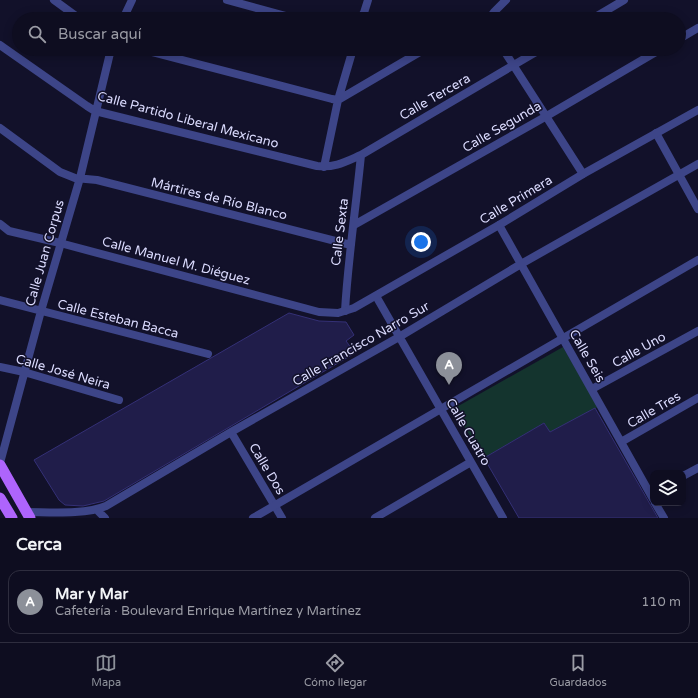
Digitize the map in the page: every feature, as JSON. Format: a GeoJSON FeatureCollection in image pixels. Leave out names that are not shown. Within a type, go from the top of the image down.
{"type":"FeatureCollection","features":[{"type":"Feature","properties":{"kind":"main road"},"geometry":{"type":"LineString","coordinates":[[0,464],[28,515]]}},
{"type":"Feature","properties":{"kind":"main road"},"geometry":{"type":"LineString","coordinates":[[0,498],[12,518]]}},
{"type":"Feature","properties":{"kind":"street"},"geometry":{"type":"LineString","coordinates":[[54,0],[70,12]]}},
{"type":"Feature","properties":{"kind":"street"},"geometry":{"type":"LineString","coordinates":[[126,12],[132,0]]}},
{"type":"Feature","properties":{"kind":"street"},"geometry":{"type":"LineString","coordinates":[[227,0],[271,12]]}},
{"type":"Feature","properties":{"kind":"street"},"geometry":{"type":"LineString","coordinates":[[364,12],[368,0]]}},
{"type":"Feature","properties":{"kind":"street"},"geometry":{"type":"LineString","coordinates":[[493,12],[506,0]]}},
{"type":"Feature","properties":{"kind":"street"},"geometry":{"type":"LineString","coordinates":[[604,12],[624,0]]}},
{"type":"Feature","properties":{"kind":"street"},"geometry":{"type":"LineString","coordinates":[[686,35],[698,28]]}},
{"type":"Feature","properties":{"kind":"street","name":"Calle Partido Liberal Mexicano"},"geometry":{"type":"LineString","coordinates":[[0,45],[12,53]]}},
{"type":"Feature","properties":{"kind":"street","name":"Calle Partido Liberal Mexicano"},"geometry":{"type":"LineString","coordinates":[[16,56],[96,111],[317,166],[331,167],[339,164]]}},
{"type":"Feature","properties":{"kind":"street","name":"Calle Juan Corpus"},"geometry":{"type":"LineString","coordinates":[[0,464],[60,243],[80,178],[109,56]]}},
{"type":"Feature","properties":{"kind":"street"},"geometry":{"type":"LineString","coordinates":[[167,56],[338,100],[413,56]]}},
{"type":"Feature","properties":{"kind":"street"},"geometry":{"type":"LineString","coordinates":[[324,167],[338,100],[351,56]]}},
{"type":"Feature","properties":{"kind":"street"},"geometry":{"type":"LineString","coordinates":[[508,56],[545,117],[583,174]]}},
{"type":"Feature","properties":{"kind":"street","name":"Calle Tercera"},"geometry":{"type":"LineString","coordinates":[[339,164],[361,155],[529,56]]}},
{"type":"Feature","properties":{"kind":"street","name":"Calle Segunda"},"geometry":{"type":"LineString","coordinates":[[354,225],[545,117],[649,56]]}},
{"type":"Feature","properties":{"kind":"street","name":"Calle Primera"},"geometry":{"type":"LineString","coordinates":[[345,311],[354,308],[376,296],[499,225],[583,174],[698,110]]}},
{"type":"Feature","properties":{"kind":"street","name":"Mártires de Río Blanco"},"geometry":{"type":"LineString","coordinates":[[0,128],[67,176],[97,180],[351,245]]}},
{"type":"Feature","properties":{"kind":"street"},"geometry":{"type":"LineString","coordinates":[[656,133],[698,209]]}},
{"type":"Feature","properties":{"kind":"street","name":"Calle Sexta"},"geometry":{"type":"LineString","coordinates":[[345,311],[361,155]]}},
{"type":"Feature","properties":{"kind":"street","name":"Calle Francisco Narro Sur"},"geometry":{"type":"LineString","coordinates":[[28,515],[96,510],[698,164]]}},
{"type":"Feature","properties":{"kind":"street"},"geometry":{"type":"LineString","coordinates":[[0,224],[9,231]]}},
{"type":"Feature","properties":{"kind":"street","name":"Calle Seis"},"geometry":{"type":"LineString","coordinates":[[499,225],[650,492]]}},
{"type":"Feature","properties":{"kind":"street","name":"Calle Manuel M. Diéguez"},"geometry":{"type":"LineString","coordinates":[[0,229],[60,243],[319,312],[330,313],[345,311]]}},
{"type":"Feature","properties":{"kind":"street"},"geometry":{"type":"LineString","coordinates":[[254,518],[698,260]]}},
{"type":"Feature","properties":{"kind":"street","name":"Calle Cuatro"},"geometry":{"type":"LineString","coordinates":[[376,296],[502,516]]}},
{"type":"Feature","properties":{"kind":"street","name":"Calle Esteban Bacca"},"geometry":{"type":"LineString","coordinates":[[0,300],[208,354]]}},
{"type":"Feature","properties":{"kind":"street","name":"Calle Uno"},"geometry":{"type":"LineString","coordinates":[[592,389],[698,331]]}},
{"type":"Feature","properties":{"kind":"street","name":"Calle José Neira"},"geometry":{"type":"LineString","coordinates":[[0,367],[24,372],[119,400]]}},
{"type":"Feature","properties":{"kind":"street","name":"Calle Tres"},"geometry":{"type":"LineString","coordinates":[[621,442],[698,398]]}},
{"type":"Feature","properties":{"kind":"street","name":"Calle Dos"},"geometry":{"type":"LineString","coordinates":[[231,432],[282,518]]}},
{"type":"Feature","properties":{"kind":"street"},"geometry":{"type":"LineString","coordinates":[[374,518],[471,462]]}},
{"type":"Feature","properties":{"kind":"street"},"geometry":{"type":"LineString","coordinates":[[686,474],[698,468]]}},
{"type":"Feature","properties":{"kind":"street"},"geometry":{"type":"LineString","coordinates":[[657,506],[664,518]]}},
{"type":"Feature","properties":{"kind":"street"},"geometry":{"type":"LineString","coordinates":[[96,510],[105,518]]}},
{"type":"Feature","properties":{"kind":"street"},"geometry":{"type":"LineString","coordinates":[[493,518],[502,516]]}},
{"type":"Feature","properties":{"kind":"green space"},"geometry":{"type":"Polygon","coordinates":[[[563,347],[598,407],[550,432],[544,423],[484,458],[453,409],[563,347]]]}},
{"type":"Feature","properties":{"kind":"building"},"geometry":{"type":"Polygon","coordinates":[[[289,313],[319,321],[346,322],[354,335],[346,341],[355,353],[104,501],[83,506],[65,505],[59,500],[34,460],[289,313]]]}},
{"type":"Feature","properties":{"kind":"building"},"geometry":{"type":"Polygon","coordinates":[[[595,408],[658,518],[519,518],[484,458],[544,423],[550,432],[595,408]]]}},
{"type":"Feature","properties":{"kind":"place","name":"Mar y Mar"},"geometry":{"type":"Point","coordinates":[449,385]}}]}
